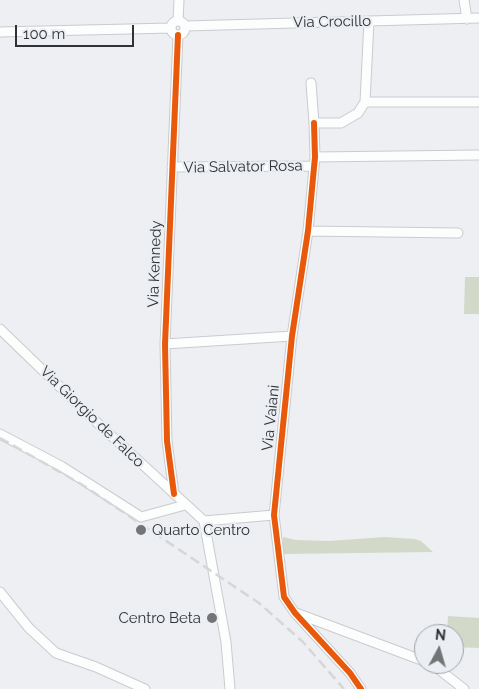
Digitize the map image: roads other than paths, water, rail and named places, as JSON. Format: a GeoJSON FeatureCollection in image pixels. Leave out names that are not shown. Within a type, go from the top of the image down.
{"type":"FeatureCollection","features":[{"type":"Feature","properties":{"kind":"street"},"geometry":{"type":"LineString","coordinates":[[0,32],[175,31],[172,24],[182,23],[179,0]]}},
{"type":"Feature","properties":{"kind":"street"},"geometry":{"type":"LineString","coordinates":[[464,0],[467,19]]}},
{"type":"Feature","properties":{"kind":"street","name":"Via Crocillo"},"geometry":{"type":"LineString","coordinates":[[182,23],[479,18]]}},
{"type":"Feature","properties":{"kind":"street"},"geometry":{"type":"LineString","coordinates":[[314,123],[345,122],[358,114],[365,102],[369,21]]}},
{"type":"Feature","properties":{"kind":"street","name":"Via Kennedy"},"geometry":{"type":"LineString","coordinates":[[174,494],[167,442],[164,344],[172,168],[175,31]]}},
{"type":"Feature","properties":{"kind":"street","name":"Via Vaiani"},"geometry":{"type":"LineString","coordinates":[[311,83],[315,161],[308,231],[292,336],[274,515],[282,586],[289,606],[350,673],[361,689]]}},
{"type":"Feature","properties":{"kind":"street"},"geometry":{"type":"LineString","coordinates":[[365,102],[479,102]]}},
{"type":"Feature","properties":{"kind":"street"},"geometry":{"type":"LineString","coordinates":[[315,161],[479,155]]}},
{"type":"Feature","properties":{"kind":"street","name":"Via Salvator Rosa"},"geometry":{"type":"LineString","coordinates":[[172,168],[315,161]]}},
{"type":"Feature","properties":{"kind":"street"},"geometry":{"type":"LineString","coordinates":[[308,231],[458,233]]}},
{"type":"Feature","properties":{"kind":"street","name":"Via Giorgio de Falco"},"geometry":{"type":"LineString","coordinates":[[0,329],[204,521]]}},
{"type":"Feature","properties":{"kind":"street"},"geometry":{"type":"LineString","coordinates":[[164,344],[292,336]]}},
{"type":"Feature","properties":{"kind":"street"},"geometry":{"type":"LineString","coordinates":[[0,434],[61,466],[141,517],[185,505]]}},
{"type":"Feature","properties":{"kind":"street"},"geometry":{"type":"LineString","coordinates":[[230,689],[226,642],[204,521],[274,515]]}},
{"type":"Feature","properties":{"kind":"street"},"geometry":{"type":"LineString","coordinates":[[0,592],[28,628],[56,653],[96,667],[145,689]]}},
{"type":"Feature","properties":{"kind":"street"},"geometry":{"type":"LineString","coordinates":[[295,613],[414,657]]}},
{"type":"Feature","properties":{"kind":"street"},"geometry":{"type":"LineString","coordinates":[[445,674],[464,689]]}},
{"type":"Feature","properties":{"kind":"railway"},"geometry":{"type":"LineString","coordinates":[[0,438],[81,484],[259,603],[303,642],[344,689]]}},
{"type":"Feature","properties":{"kind":"place","name":"Quarto Centro"},"geometry":{"type":"Point","coordinates":[141,530]}},
{"type":"Feature","properties":{"kind":"place","name":"Centro Beta"},"geometry":{"type":"Point","coordinates":[212,618]}}]}
